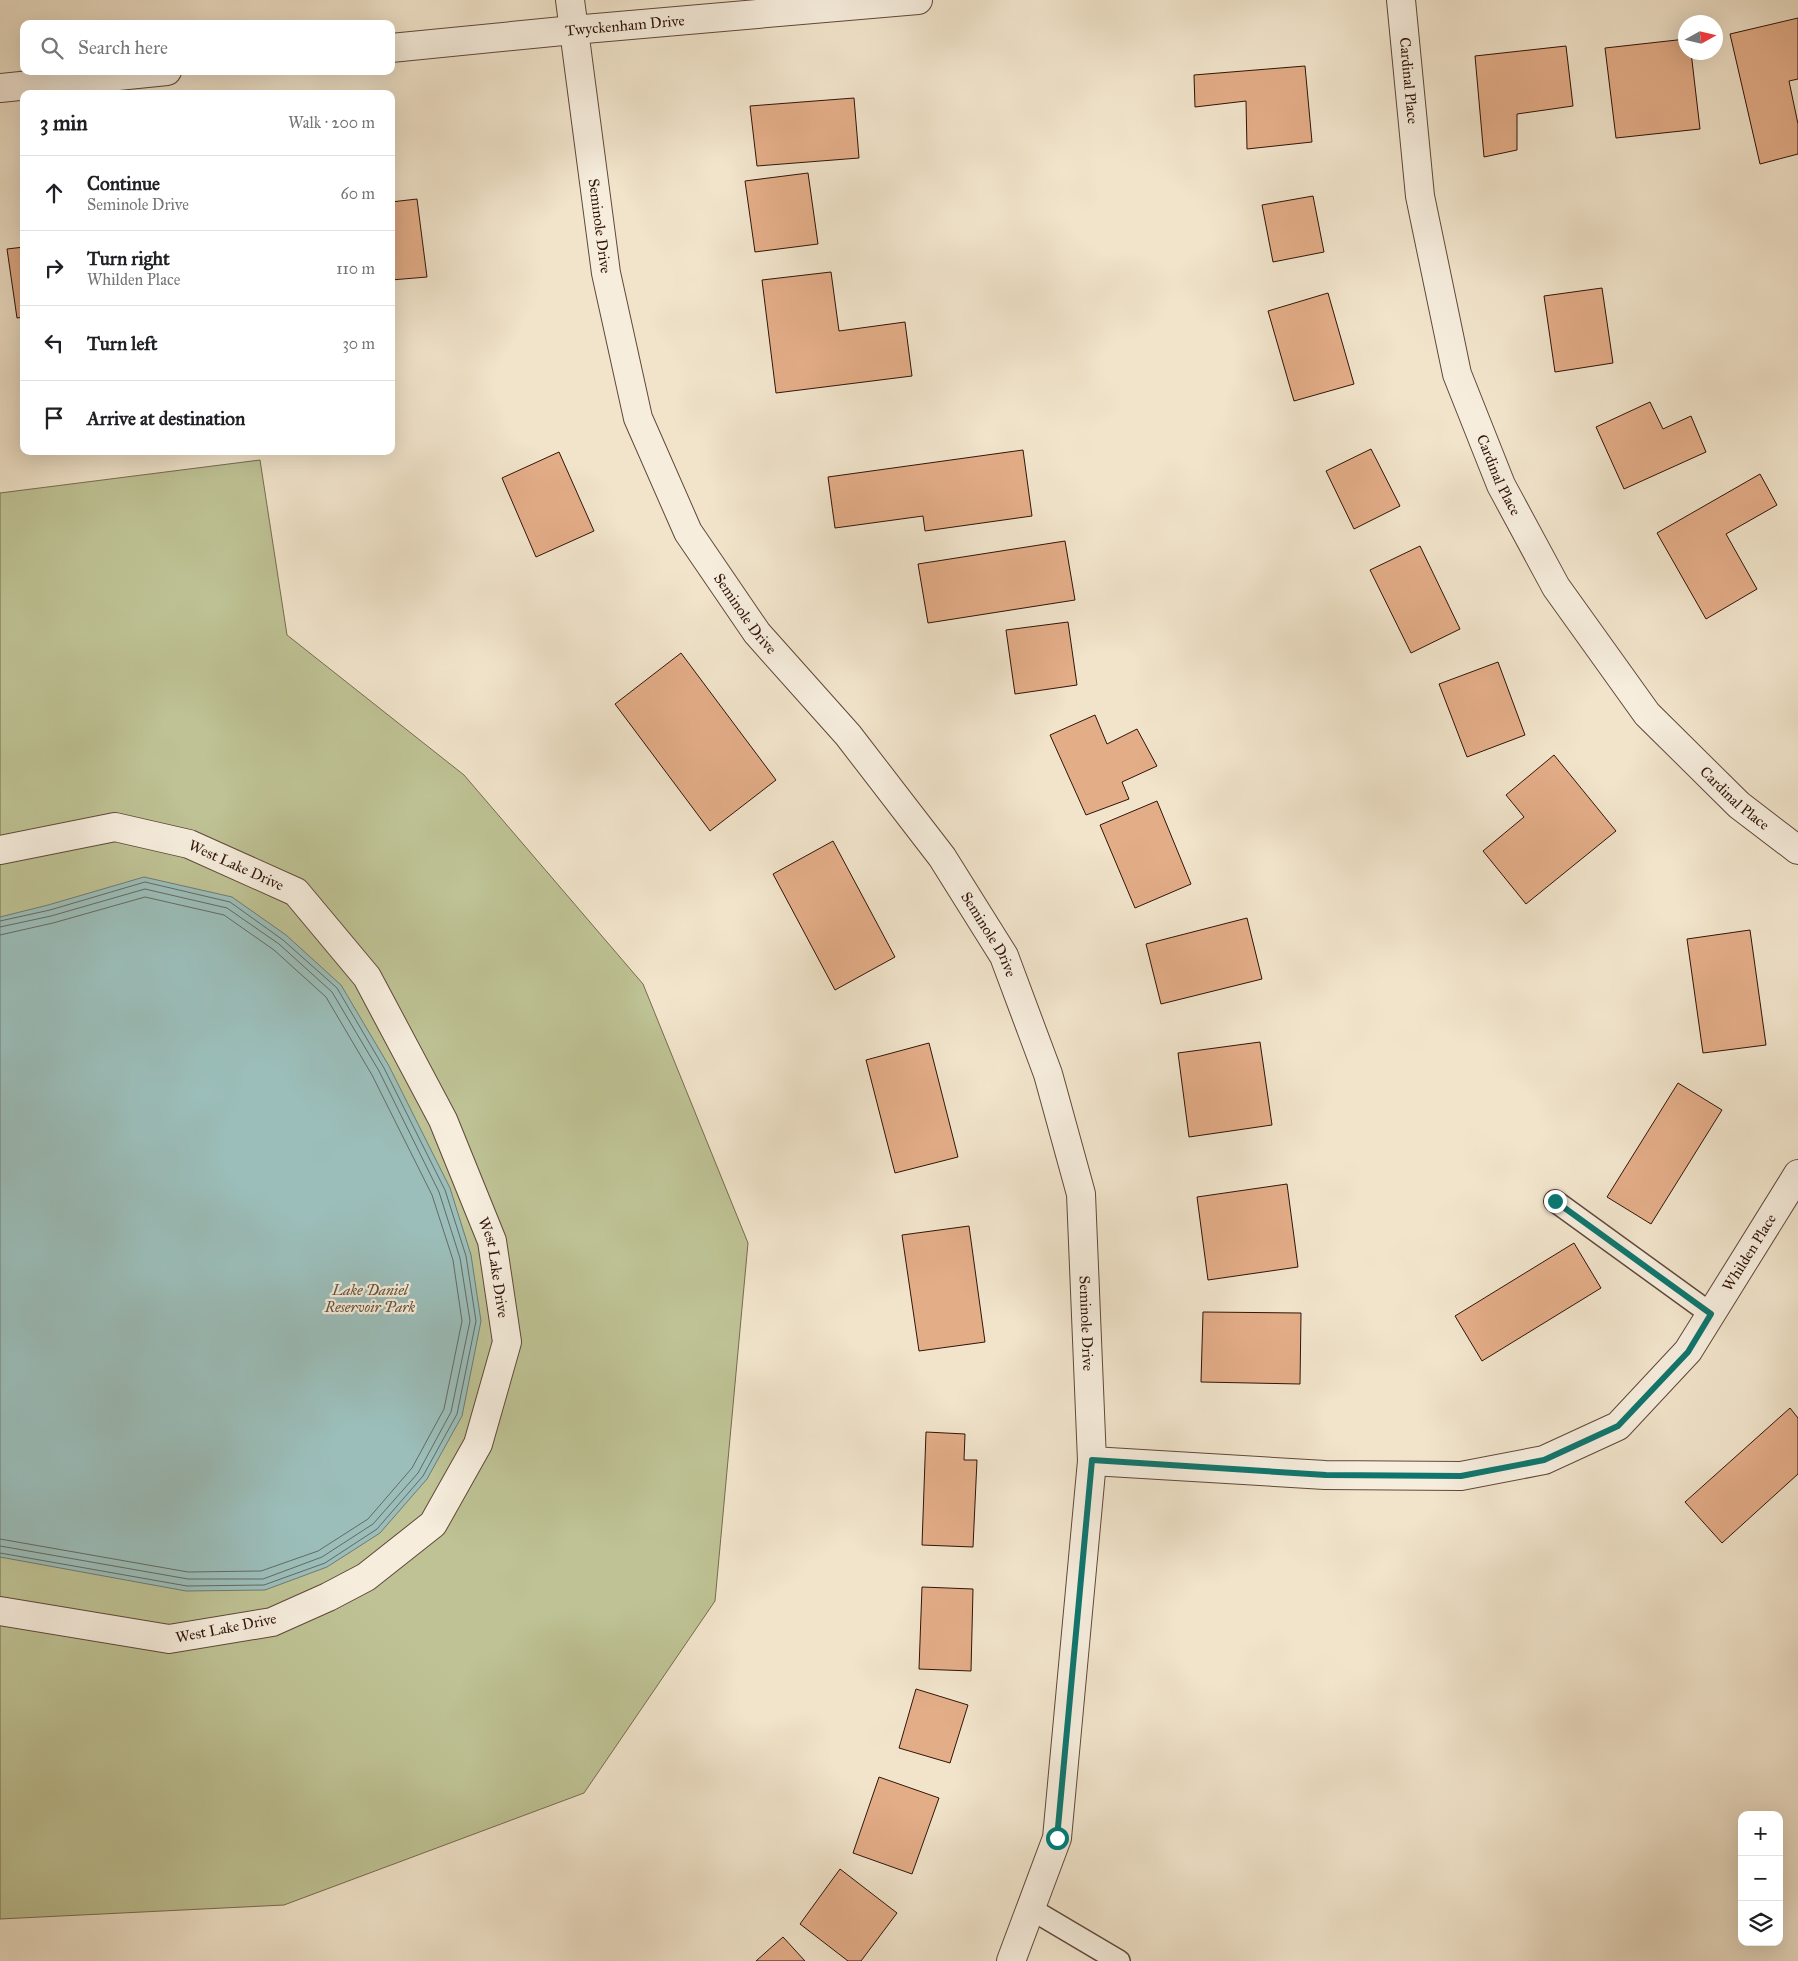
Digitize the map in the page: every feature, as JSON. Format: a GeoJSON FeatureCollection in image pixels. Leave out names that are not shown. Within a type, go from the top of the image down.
{"type":"FeatureCollection","features":[{"type":"Feature","properties":{"kind":"street","name":"Seminole Drive"},"geometry":{"type":"LineString","coordinates":[[570,0],[606,273],[638,418],[688,532],[757,633],[848,735],[942,857],[1004,956],[1048,1074],[1081,1194],[1092,1460],[1057,1838],[1011,1961]]}},
{"type":"Feature","properties":{"kind":"street","name":"Twyckenham Drive"},"geometry":{"type":"LineString","coordinates":[[395,48],[918,0]]}},
{"type":"Feature","properties":{"kind":"street","name":"Cardinal Place"},"geometry":{"type":"LineString","coordinates":[[1402,0],[1420,196],[1457,374],[1501,485],[1556,587],[1648,714],[1739,805],[1798,850]]}},
{"type":"Feature","properties":{"kind":"street"},"geometry":{"type":"LineString","coordinates":[[0,88],[128,75]]}},
{"type":"Feature","properties":{"kind":"street","name":"West Lake Drive"},"geometry":{"type":"LineString","coordinates":[[0,850],[115,827],[189,844],[296,892],[367,977],[443,1120],[492,1242],[507,1342],[478,1444],[433,1524],[366,1577],[328,1597],[272,1622],[168,1639],[0,1611]]}},
{"type":"Feature","properties":{"kind":"street","name":"Whilden Place"},"geometry":{"type":"LineString","coordinates":[[1092,1460],[1326,1475],[1461,1476],[1544,1460],[1618,1426],[1688,1352],[1798,1174]]}},
{"type":"Feature","properties":{"kind":"lane"},"geometry":{"type":"LineString","coordinates":[[1555,1201],[1711,1314]]}},
{"type":"Feature","properties":{"kind":"lane"},"geometry":{"type":"LineString","coordinates":[[1031,1909],[1119,1961]]}},
{"type":"Feature","properties":{"kind":"green space","name":"Lake Daniel Reservoir Park"},"geometry":{"type":"Polygon","coordinates":[[[260,460],[287,635],[464,775],[643,984],[748,1243],[715,1601],[584,1793],[284,1905],[0,1919],[0,493],[260,460]]]}},
{"type":"Feature","properties":{"kind":"water"},"geometry":{"type":"Polygon","coordinates":[[[144,877],[232,897],[286,935],[341,985],[389,1066],[450,1188],[471,1255],[481,1321],[462,1416],[427,1479],[380,1533],[327,1567],[265,1590],[186,1591],[0,1557],[0,917],[144,877]]]}},
{"type":"Feature","properties":{"kind":"building"},"geometry":{"type":"Polygon","coordinates":[[[1798,18],[1798,79],[1789,81],[1798,124],[1798,154],[1760,164],[1730,34],[1798,18]]]}},
{"type":"Feature","properties":{"kind":"building"},"geometry":{"type":"Polygon","coordinates":[[[1678,40],[1678,60],[1692,60],[1700,129],[1616,138],[1605,48],[1678,40]]]}},
{"type":"Feature","properties":{"kind":"building"},"geometry":{"type":"Polygon","coordinates":[[[1566,46],[1573,106],[1517,114],[1517,150],[1484,157],[1475,56],[1566,46]]]}},
{"type":"Feature","properties":{"kind":"building"},"geometry":{"type":"Polygon","coordinates":[[[1305,66],[1312,142],[1247,149],[1246,101],[1195,107],[1194,75],[1305,66]]]}},
{"type":"Feature","properties":{"kind":"building"},"geometry":{"type":"Polygon","coordinates":[[[854,98],[859,158],[757,166],[750,106],[854,98]]]}},
{"type":"Feature","properties":{"kind":"building"},"geometry":{"type":"Polygon","coordinates":[[[808,173],[818,244],[755,252],[745,181],[808,173]]]}},
{"type":"Feature","properties":{"kind":"building"},"geometry":{"type":"Polygon","coordinates":[[[1313,196],[1324,252],[1273,262],[1262,205],[1313,196]]]}},
{"type":"Feature","properties":{"kind":"building"},"geometry":{"type":"Polygon","coordinates":[[[417,199],[427,277],[395,280],[395,202],[417,199]]]}},
{"type":"Feature","properties":{"kind":"building"},"geometry":{"type":"Polygon","coordinates":[[[20,247],[20,318],[17,318],[7,249],[20,247]]]}},
{"type":"Feature","properties":{"kind":"building"},"geometry":{"type":"Polygon","coordinates":[[[831,272],[839,331],[905,322],[912,376],[776,393],[762,280],[831,272]]]}},
{"type":"Feature","properties":{"kind":"building"},"geometry":{"type":"Polygon","coordinates":[[[1602,288],[1613,363],[1555,372],[1544,296],[1602,288]]]}},
{"type":"Feature","properties":{"kind":"building"},"geometry":{"type":"Polygon","coordinates":[[[1328,293],[1354,384],[1294,401],[1268,311],[1328,293]]]}},
{"type":"Feature","properties":{"kind":"building"},"geometry":{"type":"Polygon","coordinates":[[[1650,402],[1663,429],[1691,416],[1706,452],[1624,489],[1596,427],[1650,402]]]}},
{"type":"Feature","properties":{"kind":"building"},"geometry":{"type":"Polygon","coordinates":[[[1371,449],[1400,506],[1354,529],[1326,471],[1371,449]]]}},
{"type":"Feature","properties":{"kind":"building"},"geometry":{"type":"Polygon","coordinates":[[[1023,450],[1032,516],[925,531],[923,516],[835,528],[828,477],[1023,450]]]}},
{"type":"Feature","properties":{"kind":"building"},"geometry":{"type":"Polygon","coordinates":[[[559,452],[594,531],[536,557],[502,478],[559,452]]]}},
{"type":"Feature","properties":{"kind":"building"},"geometry":{"type":"Polygon","coordinates":[[[1760,474],[1777,505],[1726,534],[1757,589],[1706,619],[1657,533],[1760,474]]]}},
{"type":"Feature","properties":{"kind":"building"},"geometry":{"type":"Polygon","coordinates":[[[1065,541],[1075,600],[928,623],[918,564],[1065,541]]]}},
{"type":"Feature","properties":{"kind":"building"},"geometry":{"type":"Polygon","coordinates":[[[1420,546],[1460,629],[1411,653],[1370,570],[1420,546]]]}},
{"type":"Feature","properties":{"kind":"building"},"geometry":{"type":"Polygon","coordinates":[[[1068,622],[1077,685],[1015,694],[1006,630],[1068,622]]]}},
{"type":"Feature","properties":{"kind":"building"},"geometry":{"type":"Polygon","coordinates":[[[681,653],[776,780],[710,831],[615,704],[681,653]]]}},
{"type":"Feature","properties":{"kind":"building"},"geometry":{"type":"Polygon","coordinates":[[[1498,662],[1525,735],[1467,757],[1439,684],[1498,662]]]}},
{"type":"Feature","properties":{"kind":"building"},"geometry":{"type":"Polygon","coordinates":[[[1095,715],[1107,744],[1137,729],[1157,766],[1122,782],[1129,799],[1086,815],[1050,735],[1095,715]]]}},
{"type":"Feature","properties":{"kind":"building"},"geometry":{"type":"Polygon","coordinates":[[[1554,755],[1616,831],[1526,904],[1483,851],[1524,817],[1506,795],[1554,755]]]}},
{"type":"Feature","properties":{"kind":"building"},"geometry":{"type":"Polygon","coordinates":[[[1157,801],[1191,884],[1135,908],[1100,825],[1157,801]]]}},
{"type":"Feature","properties":{"kind":"building"},"geometry":{"type":"Polygon","coordinates":[[[833,841],[895,957],[835,990],[773,874],[833,841]]]}},
{"type":"Feature","properties":{"kind":"building"},"geometry":{"type":"Polygon","coordinates":[[[1247,918],[1262,979],[1161,1004],[1146,944],[1247,918]]]}},
{"type":"Feature","properties":{"kind":"building"},"geometry":{"type":"Polygon","coordinates":[[[1750,930],[1766,1045],[1703,1053],[1687,939],[1750,930]]]}},
{"type":"Feature","properties":{"kind":"building"},"geometry":{"type":"Polygon","coordinates":[[[1260,1042],[1272,1125],[1189,1137],[1178,1053],[1260,1042]]]}},
{"type":"Feature","properties":{"kind":"building"},"geometry":{"type":"Polygon","coordinates":[[[929,1043],[958,1157],[895,1173],[866,1060],[929,1043]]]}},
{"type":"Feature","properties":{"kind":"building"},"geometry":{"type":"Polygon","coordinates":[[[1678,1083],[1722,1110],[1651,1224],[1607,1197],[1678,1083]]]}},
{"type":"Feature","properties":{"kind":"building"},"geometry":{"type":"Polygon","coordinates":[[[1287,1184],[1298,1267],[1208,1280],[1197,1197],[1287,1184]]]}},
{"type":"Feature","properties":{"kind":"building"},"geometry":{"type":"Polygon","coordinates":[[[969,1226],[985,1342],[919,1351],[902,1235],[969,1226]]]}},
{"type":"Feature","properties":{"kind":"building"},"geometry":{"type":"Polygon","coordinates":[[[1574,1243],[1601,1288],[1482,1361],[1455,1316],[1574,1243]]]}},
{"type":"Feature","properties":{"kind":"building"},"geometry":{"type":"Polygon","coordinates":[[[1203,1312],[1301,1313],[1300,1384],[1201,1382],[1203,1312]]]}},
{"type":"Feature","properties":{"kind":"building"},"geometry":{"type":"Polygon","coordinates":[[[1790,1408],[1798,1418],[1798,1474],[1722,1543],[1685,1502],[1790,1408]]]}},
{"type":"Feature","properties":{"kind":"building"},"geometry":{"type":"Polygon","coordinates":[[[926,1432],[965,1434],[964,1460],[977,1460],[973,1547],[922,1545],[926,1432]]]}},
{"type":"Feature","properties":{"kind":"building"},"geometry":{"type":"Polygon","coordinates":[[[922,1587],[973,1589],[971,1671],[919,1669],[922,1587]]]}},
{"type":"Feature","properties":{"kind":"building"},"geometry":{"type":"Polygon","coordinates":[[[916,1689],[968,1705],[950,1763],[899,1748],[916,1689]]]}},
{"type":"Feature","properties":{"kind":"building"},"geometry":{"type":"Polygon","coordinates":[[[879,1777],[939,1798],[912,1874],[853,1853],[879,1777]]]}},
{"type":"Feature","properties":{"kind":"building"},"geometry":{"type":"Polygon","coordinates":[[[840,1869],[897,1913],[861,1961],[848,1961],[800,1924],[840,1869]]]}},
{"type":"Feature","properties":{"kind":"building"},"geometry":{"type":"Polygon","coordinates":[[[783,1937],[805,1961],[756,1961],[783,1937]]]}},
{"type":"Feature","properties":{"kind":"route"},"geometry":{"type":"LineString","coordinates":[[1057,1838],[1092,1460],[1326,1475],[1461,1476],[1544,1460],[1618,1426],[1688,1352],[1711,1314],[1555,1201]]}}]}
